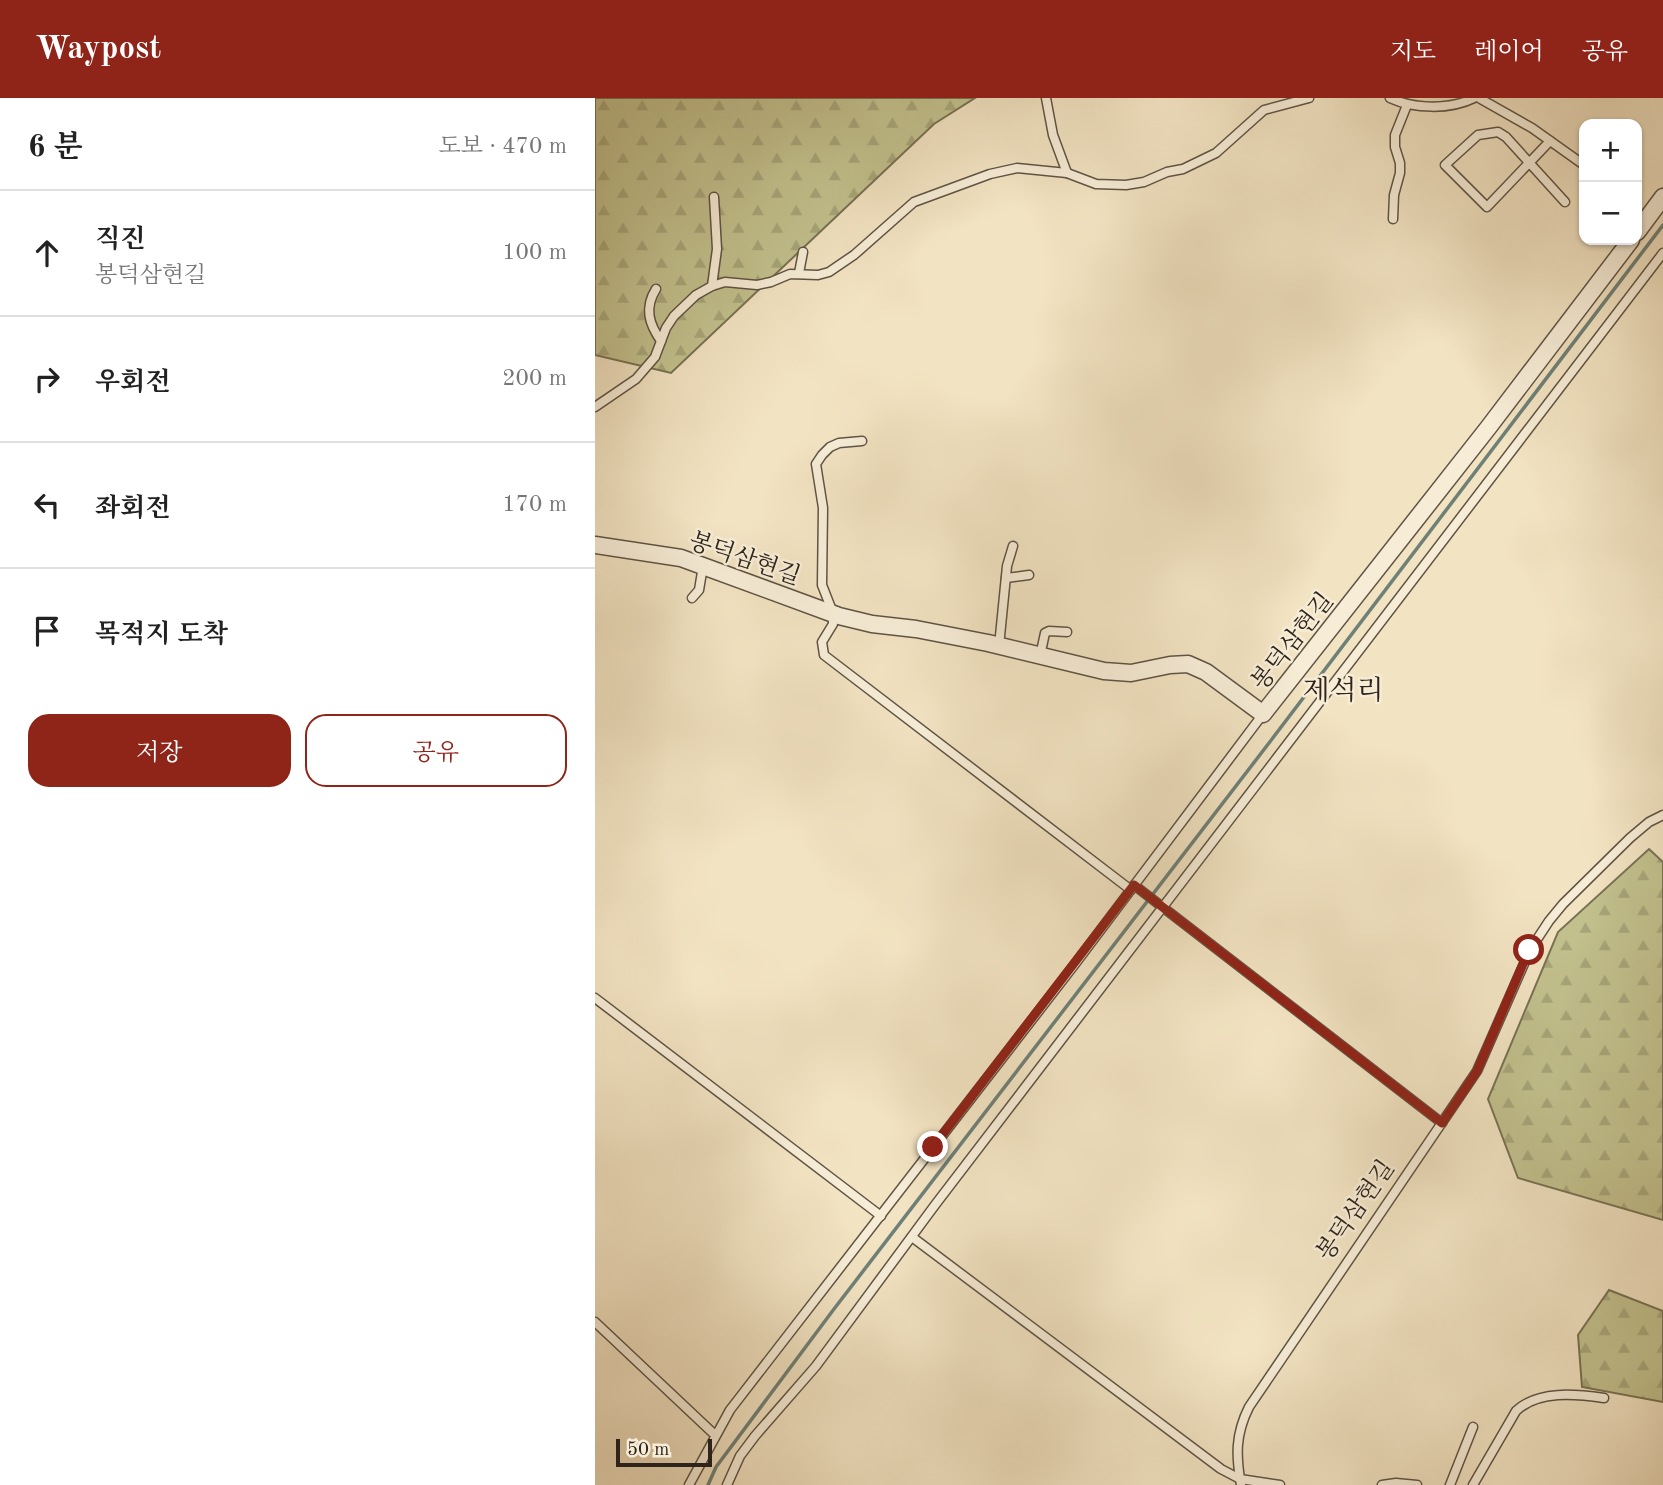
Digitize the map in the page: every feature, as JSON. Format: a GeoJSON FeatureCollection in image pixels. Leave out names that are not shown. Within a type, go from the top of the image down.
{"type":"FeatureCollection","features":[{"type":"Feature","properties":{"kind":"street"},"geometry":{"type":"LineString","coordinates":[[1642,214],[1663,197]]}},
{"type":"Feature","properties":{"kind":"street","name":"봉덕삼현길"},"geometry":{"type":"LineString","coordinates":[[595,545],[681,558],[833,613],[872,624],[916,629],[1104,671],[1131,673],[1188,664],[1206,671],[1263,714],[1488,428],[1627,245]]}},
{"type":"Feature","properties":{"kind":"lane"},"geometry":{"type":"LineString","coordinates":[[1046,98],[1053,135],[1067,173]]}},
{"type":"Feature","properties":{"kind":"lane"},"geometry":{"type":"LineString","coordinates":[[595,407],[636,379],[655,357],[666,328],[685,304],[712,286],[725,282],[757,285],[799,273],[818,275],[839,266],[906,207],[931,195],[1005,170],[1031,168],[1067,173],[1096,184],[1126,185],[1144,182],[1167,172],[1183,169],[1216,153],[1264,110],[1309,98]]}},
{"type":"Feature","properties":{"kind":"lane"},"geometry":{"type":"LineString","coordinates":[[1390,98],[1406,105],[1440,105],[1476,98],[1551,141],[1579,161]]}},
{"type":"Feature","properties":{"kind":"lane"},"geometry":{"type":"LineString","coordinates":[[1393,219],[1394,195],[1400,173],[1395,135],[1406,105]]}},
{"type":"Feature","properties":{"kind":"lane"},"geometry":{"type":"LineString","coordinates":[[1551,141],[1530,162],[1487,207],[1445,164],[1478,135],[1498,132],[1530,162],[1565,202]]}},
{"type":"Feature","properties":{"kind":"lane"},"geometry":{"type":"LineString","coordinates":[[712,286],[717,250],[714,197]]}},
{"type":"Feature","properties":{"kind":"lane"},"geometry":{"type":"LineString","coordinates":[[799,273],[803,252]]}},
{"type":"Feature","properties":{"kind":"lane"},"geometry":{"type":"LineString","coordinates":[[727,1485],[740,1456],[755,1436],[816,1366],[1161,905],[1662,255]]}},
{"type":"Feature","properties":{"kind":"lane"},"geometry":{"type":"LineString","coordinates":[[656,289],[648,304],[648,314],[661,341]]}},
{"type":"Feature","properties":{"kind":"lane"},"geometry":{"type":"LineString","coordinates":[[862,441],[839,443],[830,447],[816,464],[823,508],[822,585],[833,613],[833,624],[822,642],[824,655],[1132,888],[1143,892],[1161,905],[1442,1123]]}},
{"type":"Feature","properties":{"kind":"lane"},"geometry":{"type":"LineString","coordinates":[[999,646],[1006,578],[1013,546]]}},
{"type":"Feature","properties":{"kind":"lane"},"geometry":{"type":"LineString","coordinates":[[692,598],[699,590],[703,566]]}},
{"type":"Feature","properties":{"kind":"lane"},"geometry":{"type":"LineString","coordinates":[[1006,578],[1029,575]]}},
{"type":"Feature","properties":{"kind":"lane"},"geometry":{"type":"LineString","coordinates":[[1040,656],[1045,634],[1049,631],[1067,632]]}},
{"type":"Feature","properties":{"kind":"lane"},"geometry":{"type":"LineString","coordinates":[[689,1485],[730,1410],[1263,714]]}},
{"type":"Feature","properties":{"kind":"lane","name":"봉덕삼현길"},"geometry":{"type":"LineString","coordinates":[[1241,1482],[1236,1446],[1241,1424],[1249,1407],[1477,1071],[1529,950],[1563,904],[1630,838],[1649,822],[1663,815]]}},
{"type":"Feature","properties":{"kind":"lane"},"geometry":{"type":"LineString","coordinates":[[595,998],[881,1216]]}},
{"type":"Feature","properties":{"kind":"lane"},"geometry":{"type":"LineString","coordinates":[[912,1237],[1221,1469],[1241,1482],[1280,1485]]}},
{"type":"Feature","properties":{"kind":"lane"},"geometry":{"type":"LineString","coordinates":[[595,1322],[715,1435]]}},
{"type":"Feature","properties":{"kind":"lane"},"geometry":{"type":"LineString","coordinates":[[1473,1485],[1516,1411],[1523,1405],[1536,1398],[1568,1395],[1604,1398]]}},
{"type":"Feature","properties":{"kind":"lane"},"geometry":{"type":"LineString","coordinates":[[1450,1485],[1473,1427]]}},
{"type":"Feature","properties":{"kind":"lane"},"geometry":{"type":"LineString","coordinates":[[1382,1485],[1417,1485]]}},
{"type":"Feature","properties":{"kind":"green space"},"geometry":{"type":"Polygon","coordinates":[[[595,98],[975,98],[934,124],[671,373],[595,355],[595,98]]]}},
{"type":"Feature","properties":{"kind":"green space"},"geometry":{"type":"Polygon","coordinates":[[[1649,849],[1663,862],[1663,1220],[1518,1178],[1488,1099],[1558,932],[1649,849]]]}},
{"type":"Feature","properties":{"kind":"green space"},"geometry":{"type":"Polygon","coordinates":[[[1609,1290],[1663,1311],[1663,1402],[1582,1387],[1578,1335],[1609,1290]]]}},
{"type":"Feature","properties":{"kind":"waterway"},"geometry":{"type":"LineString","coordinates":[[708,1485],[716,1467],[834,1309],[1663,225]]}},
{"type":"Feature","properties":{"kind":"district","name":"제석리"},"geometry":{"type":"Point","coordinates":[1343,689]}},
{"type":"Feature","properties":{"kind":"route"},"geometry":{"type":"LineString","coordinates":[[933,1147],[1134,885],[1442,1123],[1477,1071],[1529,950]]}}]}
